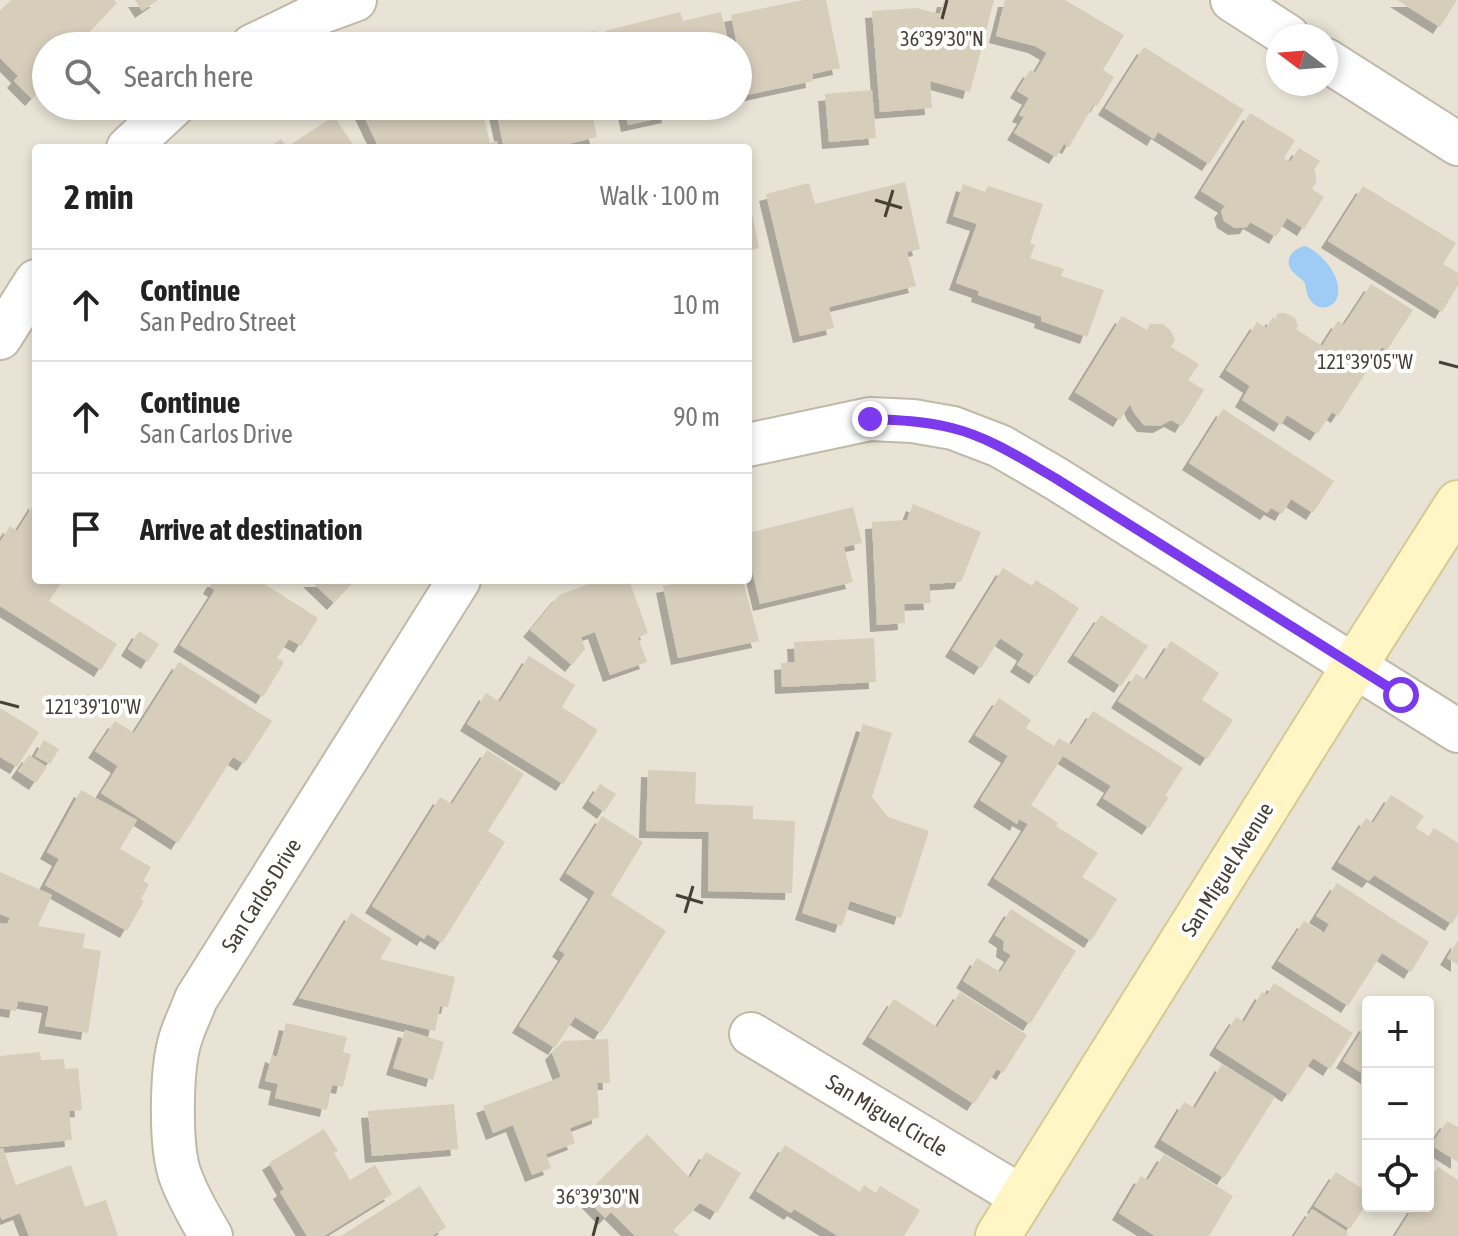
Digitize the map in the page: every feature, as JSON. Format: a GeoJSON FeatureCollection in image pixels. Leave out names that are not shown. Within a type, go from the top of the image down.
{"type":"FeatureCollection","features":[{"type":"Feature","properties":{"kind":"street"},"geometry":{"type":"LineString","coordinates":[[281,32],[355,0]]}},
{"type":"Feature","properties":{"kind":"street"},"geometry":{"type":"LineString","coordinates":[[1232,0],[1269,24]]}},
{"type":"Feature","properties":{"kind":"street"},"geometry":{"type":"LineString","coordinates":[[1338,68],[1458,144]]}},
{"type":"Feature","properties":{"kind":"street"},"geometry":{"type":"LineString","coordinates":[[132,144],[158,120]]}},
{"type":"Feature","properties":{"kind":"street"},"geometry":{"type":"LineString","coordinates":[[0,338],[32,287]]}},
{"type":"Feature","properties":{"kind":"street"},"geometry":{"type":"LineString","coordinates":[[752,444],[870,419],[913,421],[953,428],[1000,446],[1458,731]]}},
{"type":"Feature","properties":{"kind":"street","name":"San Miguel Avenue"},"geometry":{"type":"LineString","coordinates":[[998,1236],[1458,503]]}},
{"type":"Feature","properties":{"kind":"street","name":"San Carlos Drive"},"geometry":{"type":"LineString","coordinates":[[211,1236],[179,1172],[173,1125],[179,1042],[196,999],[456,584]]}},
{"type":"Feature","properties":{"kind":"street","name":"San Miguel Circle"},"geometry":{"type":"LineString","coordinates":[[751,1034],[1022,1197]]}},
{"type":"Feature","properties":{"kind":"shaded area"},"geometry":{"type":"Polygon","coordinates":[[[0,0],[1458,0],[1458,1236],[0,1236],[0,0]]]}},
{"type":"Feature","properties":{"kind":"water"},"geometry":{"type":"Polygon","coordinates":[[[1305,246],[1324,260],[1337,282],[1337,298],[1329,306],[1314,304],[1305,283],[1290,269],[1290,256],[1305,246]]]}},
{"type":"Feature","properties":{"kind":"building"},"geometry":{"type":"Polygon","coordinates":[[[11,0],[114,0],[117,3],[89,32],[32,32],[32,99],[14,81],[18,76],[0,58],[0,11],[11,0]]]}},
{"type":"Feature","properties":{"kind":"building"},"geometry":{"type":"Polygon","coordinates":[[[135,0],[158,0],[142,11],[135,0]]]}},
{"type":"Feature","properties":{"kind":"building"},"geometry":{"type":"Polygon","coordinates":[[[803,0],[826,0],[840,68],[812,74],[813,81],[752,94],[752,32],[734,32],[731,15],[803,0]]]}},
{"type":"Feature","properties":{"kind":"building"},"geometry":{"type":"Polygon","coordinates":[[[944,0],[994,0],[970,92],[930,81],[932,108],[880,112],[872,11],[916,8],[940,14],[944,0]]]}},
{"type":"Feature","properties":{"kind":"building"},"geometry":{"type":"Polygon","coordinates":[[[1005,0],[1065,0],[1124,35],[1103,70],[1114,77],[1069,147],[1064,144],[1056,157],[1014,133],[1024,117],[1019,115],[1029,98],[1017,91],[1030,70],[1035,73],[1047,53],[1035,46],[996,36],[1005,0]]]}},
{"type":"Feature","properties":{"kind":"building"},"geometry":{"type":"Polygon","coordinates":[[[1397,0],[1457,0],[1440,27],[1397,0]]]}},
{"type":"Feature","properties":{"kind":"building"},"geometry":{"type":"Polygon","coordinates":[[[680,12],[683,21],[721,12],[726,32],[605,32],[680,12]]]}},
{"type":"Feature","properties":{"kind":"building"},"geometry":{"type":"Polygon","coordinates":[[[1144,47],[1244,110],[1209,164],[1158,132],[1154,139],[1105,108],[1144,47]]]}},
{"type":"Feature","properties":{"kind":"building"},"geometry":{"type":"Polygon","coordinates":[[[872,90],[876,138],[829,142],[825,94],[872,90]]]}},
{"type":"Feature","properties":{"kind":"building"},"geometry":{"type":"Polygon","coordinates":[[[1250,113],[1295,140],[1284,158],[1290,162],[1299,148],[1320,161],[1314,170],[1316,182],[1312,189],[1324,197],[1304,229],[1287,218],[1276,237],[1250,222],[1247,227],[1235,228],[1224,221],[1221,211],[1225,206],[1201,191],[1250,113]]]}},
{"type":"Feature","properties":{"kind":"building"},"geometry":{"type":"Polygon","coordinates":[[[328,120],[337,120],[352,144],[292,144],[328,120]]]}},
{"type":"Feature","properties":{"kind":"building"},"geometry":{"type":"Polygon","coordinates":[[[366,120],[484,120],[490,143],[497,141],[498,144],[377,144],[366,120]]]}},
{"type":"Feature","properties":{"kind":"building"},"geometry":{"type":"Polygon","coordinates":[[[498,120],[593,120],[597,137],[568,144],[503,144],[498,120]]]}},
{"type":"Feature","properties":{"kind":"building"},"geometry":{"type":"Polygon","coordinates":[[[627,120],[651,120],[628,125],[627,120]]]}},
{"type":"Feature","properties":{"kind":"building"},"geometry":{"type":"Polygon","coordinates":[[[905,182],[920,249],[907,252],[916,286],[829,307],[834,328],[800,336],[766,194],[809,183],[815,204],[905,182]]]}},
{"type":"Feature","properties":{"kind":"building"},"geometry":{"type":"Polygon","coordinates":[[[963,184],[985,192],[988,186],[1043,204],[1030,243],[1035,245],[1030,258],[1064,269],[1061,276],[1104,290],[1087,337],[1041,321],[1042,317],[978,295],[979,291],[956,283],[977,224],[953,216],[963,184]]]}},
{"type":"Feature","properties":{"kind":"building"},"geometry":{"type":"Polygon","coordinates":[[[1363,186],[1456,243],[1443,264],[1458,273],[1458,285],[1442,312],[1328,241],[1363,186]]]}},
{"type":"Feature","properties":{"kind":"building"},"geometry":{"type":"Polygon","coordinates":[[[752,213],[759,248],[752,250],[752,213]]]}},
{"type":"Feature","properties":{"kind":"building"},"geometry":{"type":"Polygon","coordinates":[[[1371,284],[1413,310],[1387,350],[1382,347],[1338,416],[1332,412],[1317,434],[1287,415],[1281,425],[1242,400],[1250,386],[1226,370],[1257,322],[1266,328],[1278,313],[1285,313],[1295,318],[1296,329],[1322,346],[1338,321],[1344,325],[1371,284]]]}},
{"type":"Feature","properties":{"kind":"building"},"geometry":{"type":"Polygon","coordinates":[[[1122,316],[1147,330],[1150,324],[1163,324],[1175,340],[1171,347],[1199,364],[1188,380],[1204,390],[1182,426],[1171,420],[1160,426],[1144,425],[1130,404],[1120,420],[1075,392],[1122,316]]]}},
{"type":"Feature","properties":{"kind":"building"},"geometry":{"type":"Polygon","coordinates":[[[1223,409],[1334,481],[1313,513],[1291,499],[1282,514],[1271,508],[1267,513],[1189,463],[1223,409]]]}},
{"type":"Feature","properties":{"kind":"building"},"geometry":{"type":"Polygon","coordinates":[[[913,504],[981,532],[961,582],[929,584],[931,603],[904,604],[905,623],[877,625],[872,522],[907,520],[913,504]]]}},
{"type":"Feature","properties":{"kind":"building"},"geometry":{"type":"Polygon","coordinates":[[[32,507],[32,584],[60,584],[49,601],[117,644],[101,670],[0,606],[0,542],[10,526],[17,531],[32,507]]]}},
{"type":"Feature","properties":{"kind":"building"},"geometry":{"type":"Polygon","coordinates":[[[853,507],[862,543],[844,547],[853,582],[760,604],[752,571],[752,532],[853,507]]]}},
{"type":"Feature","properties":{"kind":"building"},"geometry":{"type":"Polygon","coordinates":[[[1003,568],[1032,586],[1036,580],[1079,608],[1036,677],[1017,665],[1024,654],[1000,638],[981,668],[952,650],[1003,568]]]}},
{"type":"Feature","properties":{"kind":"building"},"geometry":{"type":"Polygon","coordinates":[[[212,584],[264,584],[318,618],[301,646],[289,639],[277,658],[284,662],[263,697],[180,645],[215,590],[210,587],[212,584]]]}},
{"type":"Feature","properties":{"kind":"building"},"geometry":{"type":"Polygon","coordinates":[[[314,584],[351,584],[334,603],[314,584]]]}},
{"type":"Feature","properties":{"kind":"building"},"geometry":{"type":"Polygon","coordinates":[[[589,584],[630,584],[648,633],[638,638],[647,662],[610,675],[595,632],[581,637],[585,649],[572,665],[530,630],[559,595],[589,584]]]}},
{"type":"Feature","properties":{"kind":"building"},"geometry":{"type":"Polygon","coordinates":[[[744,584],[759,641],[678,658],[663,586],[744,584]]]}},
{"type":"Feature","properties":{"kind":"building"},"geometry":{"type":"Polygon","coordinates":[[[1101,615],[1148,646],[1121,686],[1074,655],[1101,615]]]}},
{"type":"Feature","properties":{"kind":"building"},"geometry":{"type":"Polygon","coordinates":[[[139,631],[159,644],[148,662],[128,649],[139,631]]]}},
{"type":"Feature","properties":{"kind":"building"},"geometry":{"type":"Polygon","coordinates":[[[874,638],[876,682],[782,687],[781,663],[795,662],[794,642],[874,638]]]}},
{"type":"Feature","properties":{"kind":"building"},"geometry":{"type":"Polygon","coordinates":[[[1171,641],[1219,673],[1202,700],[1233,720],[1207,759],[1118,701],[1136,674],[1146,680],[1171,641]]]}},
{"type":"Feature","properties":{"kind":"building"},"geometry":{"type":"Polygon","coordinates":[[[529,656],[575,685],[562,707],[598,730],[563,784],[467,724],[486,693],[500,702],[529,656]]]}},
{"type":"Feature","properties":{"kind":"building"},"geometry":{"type":"Polygon","coordinates":[[[179,662],[272,721],[244,764],[233,757],[178,843],[101,793],[118,766],[95,751],[115,721],[134,733],[179,662]]]}},
{"type":"Feature","properties":{"kind":"building"},"geometry":{"type":"Polygon","coordinates":[[[999,698],[1031,720],[1026,728],[1054,746],[1059,738],[1071,745],[1093,711],[1183,768],[1149,828],[1103,798],[1111,786],[1063,756],[1031,805],[1058,823],[1056,826],[1098,853],[1082,877],[1117,899],[1091,941],[994,878],[1028,824],[1019,819],[1017,824],[980,800],[1008,756],[975,735],[999,698]]]}},
{"type":"Feature","properties":{"kind":"building"},"geometry":{"type":"Polygon","coordinates":[[[0,708],[39,732],[17,767],[0,757],[0,708]]]}},
{"type":"Feature","properties":{"kind":"building"},"geometry":{"type":"Polygon","coordinates":[[[863,724],[892,733],[872,797],[888,817],[929,831],[901,918],[850,901],[842,926],[802,913],[863,724]]]}},
{"type":"Feature","properties":{"kind":"building"},"geometry":{"type":"Polygon","coordinates":[[[44,740],[59,749],[50,764],[35,756],[44,740]]]}},
{"type":"Feature","properties":{"kind":"building"},"geometry":{"type":"Polygon","coordinates":[[[487,750],[524,774],[488,831],[505,842],[442,943],[427,934],[424,939],[372,906],[440,797],[452,804],[487,750]]]}},
{"type":"Feature","properties":{"kind":"building"},"geometry":{"type":"Polygon","coordinates":[[[29,755],[47,767],[36,783],[18,771],[29,755]]]}},
{"type":"Feature","properties":{"kind":"building"},"geometry":{"type":"Polygon","coordinates":[[[648,770],[696,772],[695,804],[753,806],[753,819],[795,821],[792,893],[708,891],[709,832],[646,831],[648,770]]]}},
{"type":"Feature","properties":{"kind":"building"},"geometry":{"type":"Polygon","coordinates":[[[600,784],[616,794],[604,812],[589,801],[600,784]]]}},
{"type":"Feature","properties":{"kind":"building"},"geometry":{"type":"Polygon","coordinates":[[[81,790],[137,820],[120,849],[151,867],[143,881],[149,884],[141,899],[144,901],[127,931],[45,885],[59,859],[47,852],[81,790]]]}},
{"type":"Feature","properties":{"kind":"building"},"geometry":{"type":"Polygon","coordinates":[[[1391,795],[1424,816],[1416,828],[1429,836],[1434,828],[1458,843],[1458,914],[1452,924],[1374,875],[1369,881],[1338,862],[1366,818],[1373,823],[1391,795]]]}},
{"type":"Feature","properties":{"kind":"building"},"geometry":{"type":"Polygon","coordinates":[[[602,816],[643,842],[611,895],[666,931],[601,1033],[575,1017],[555,1048],[519,1026],[565,954],[559,950],[595,892],[566,873],[602,816]]]}},
{"type":"Feature","properties":{"kind":"building"},"geometry":{"type":"Polygon","coordinates":[[[0,872],[52,895],[38,926],[85,934],[83,948],[101,951],[88,1033],[45,1026],[49,1006],[18,1001],[16,1011],[0,1008],[0,923],[7,924],[10,918],[0,914],[0,872]]]}},
{"type":"Feature","properties":{"kind":"building"},"geometry":{"type":"Polygon","coordinates":[[[1337,883],[1429,942],[1411,972],[1382,953],[1348,1006],[1278,961],[1304,921],[1324,933],[1329,924],[1316,916],[1337,883]]]}},
{"type":"Feature","properties":{"kind":"building"},"geometry":{"type":"Polygon","coordinates":[[[1011,909],[1076,951],[1030,1024],[963,981],[977,958],[1000,972],[1011,955],[1003,950],[1004,941],[995,935],[1011,909]]]}},
{"type":"Feature","properties":{"kind":"building"},"geometry":{"type":"Polygon","coordinates":[[[351,913],[392,939],[380,959],[455,977],[448,1007],[440,1006],[435,1031],[299,998],[351,913]]]}},
{"type":"Feature","properties":{"kind":"building"},"geometry":{"type":"Polygon","coordinates":[[[1458,940],[1458,965],[1447,958],[1458,940]]]}},
{"type":"Feature","properties":{"kind":"building"},"geometry":{"type":"Polygon","coordinates":[[[1274,983],[1353,1033],[1330,1069],[1313,1058],[1289,1095],[1216,1048],[1236,1017],[1244,1022],[1262,992],[1267,995],[1274,983]]]}},
{"type":"Feature","properties":{"kind":"building"},"geometry":{"type":"Polygon","coordinates":[[[960,992],[1027,1035],[1003,1073],[997,1069],[974,1104],[869,1037],[894,999],[937,1027],[960,992]]]}},
{"type":"Feature","properties":{"kind":"building"},"geometry":{"type":"Polygon","coordinates":[[[286,1023],[347,1037],[343,1052],[351,1054],[343,1087],[332,1085],[327,1110],[275,1098],[278,1084],[265,1081],[272,1055],[277,1057],[286,1023]]]}},
{"type":"Feature","properties":{"kind":"building"},"geometry":{"type":"Polygon","coordinates":[[[405,1030],[444,1042],[433,1080],[393,1068],[405,1030]]]}},
{"type":"Feature","properties":{"kind":"building"},"geometry":{"type":"Polygon","coordinates":[[[1362,1030],[1362,1073],[1343,1061],[1362,1030]]]}},
{"type":"Feature","properties":{"kind":"building"},"geometry":{"type":"Polygon","coordinates":[[[608,1039],[610,1083],[597,1083],[599,1117],[570,1128],[575,1143],[546,1154],[551,1168],[532,1175],[513,1125],[493,1133],[483,1106],[561,1077],[552,1053],[563,1041],[608,1039]]]}},
{"type":"Feature","properties":{"kind":"building"},"geometry":{"type":"Polygon","coordinates":[[[40,1052],[41,1060],[64,1059],[65,1069],[78,1068],[82,1110],[69,1111],[72,1140],[0,1147],[0,1056],[40,1052]]]}},
{"type":"Feature","properties":{"kind":"building"},"geometry":{"type":"Polygon","coordinates":[[[1222,1064],[1275,1097],[1224,1178],[1161,1140],[1184,1102],[1195,1108],[1222,1064]]]}},
{"type":"Feature","properties":{"kind":"building"},"geometry":{"type":"Polygon","coordinates":[[[454,1104],[458,1149],[372,1156],[368,1111],[454,1104]]]}},
{"type":"Feature","properties":{"kind":"building"},"geometry":{"type":"Polygon","coordinates":[[[1447,1121],[1458,1127],[1458,1162],[1434,1147],[1434,1140],[1447,1121]]]}},
{"type":"Feature","properties":{"kind":"building"},"geometry":{"type":"Polygon","coordinates":[[[324,1129],[338,1151],[334,1153],[350,1180],[375,1165],[392,1194],[324,1236],[307,1236],[280,1192],[284,1189],[269,1163],[324,1129]]]}},
{"type":"Feature","properties":{"kind":"building"},"geometry":{"type":"Polygon","coordinates":[[[647,1134],[690,1178],[706,1152],[741,1173],[717,1213],[700,1203],[673,1230],[679,1236],[635,1236],[611,1212],[605,1218],[584,1196],[647,1134]]]}},
{"type":"Feature","properties":{"kind":"building"},"geometry":{"type":"Polygon","coordinates":[[[785,1145],[860,1192],[864,1185],[876,1193],[880,1186],[920,1210],[904,1236],[838,1236],[794,1209],[791,1213],[756,1191],[785,1145]]]}},
{"type":"Feature","properties":{"kind":"building"},"geometry":{"type":"Polygon","coordinates":[[[3,1148],[16,1185],[71,1165],[85,1207],[106,1200],[118,1236],[29,1236],[20,1213],[2,1220],[0,1149],[3,1148]]]}},
{"type":"Feature","properties":{"kind":"building"},"geometry":{"type":"Polygon","coordinates":[[[1164,1154],[1233,1196],[1209,1236],[1155,1236],[1119,1213],[1141,1176],[1148,1180],[1164,1154]]]}},
{"type":"Feature","properties":{"kind":"building"},"geometry":{"type":"Polygon","coordinates":[[[1438,1167],[1458,1180],[1458,1236],[1395,1236],[1410,1212],[1434,1212],[1434,1173],[1438,1167]]]}},
{"type":"Feature","properties":{"kind":"building"},"geometry":{"type":"Polygon","coordinates":[[[1336,1172],[1362,1188],[1362,1210],[1350,1229],[1314,1206],[1336,1172]]]}},
{"type":"Feature","properties":{"kind":"building"},"geometry":{"type":"Polygon","coordinates":[[[420,1186],[446,1227],[432,1236],[341,1236],[420,1186]]]}},
{"type":"Feature","properties":{"kind":"building"},"geometry":{"type":"Polygon","coordinates":[[[1312,1209],[1348,1232],[1346,1236],[1294,1236],[1312,1209]]]}},
{"type":"Feature","properties":{"kind":"route"},"geometry":{"type":"LineString","coordinates":[[870,419],[913,421],[953,428],[1000,446],[1401,695]]}}]}
